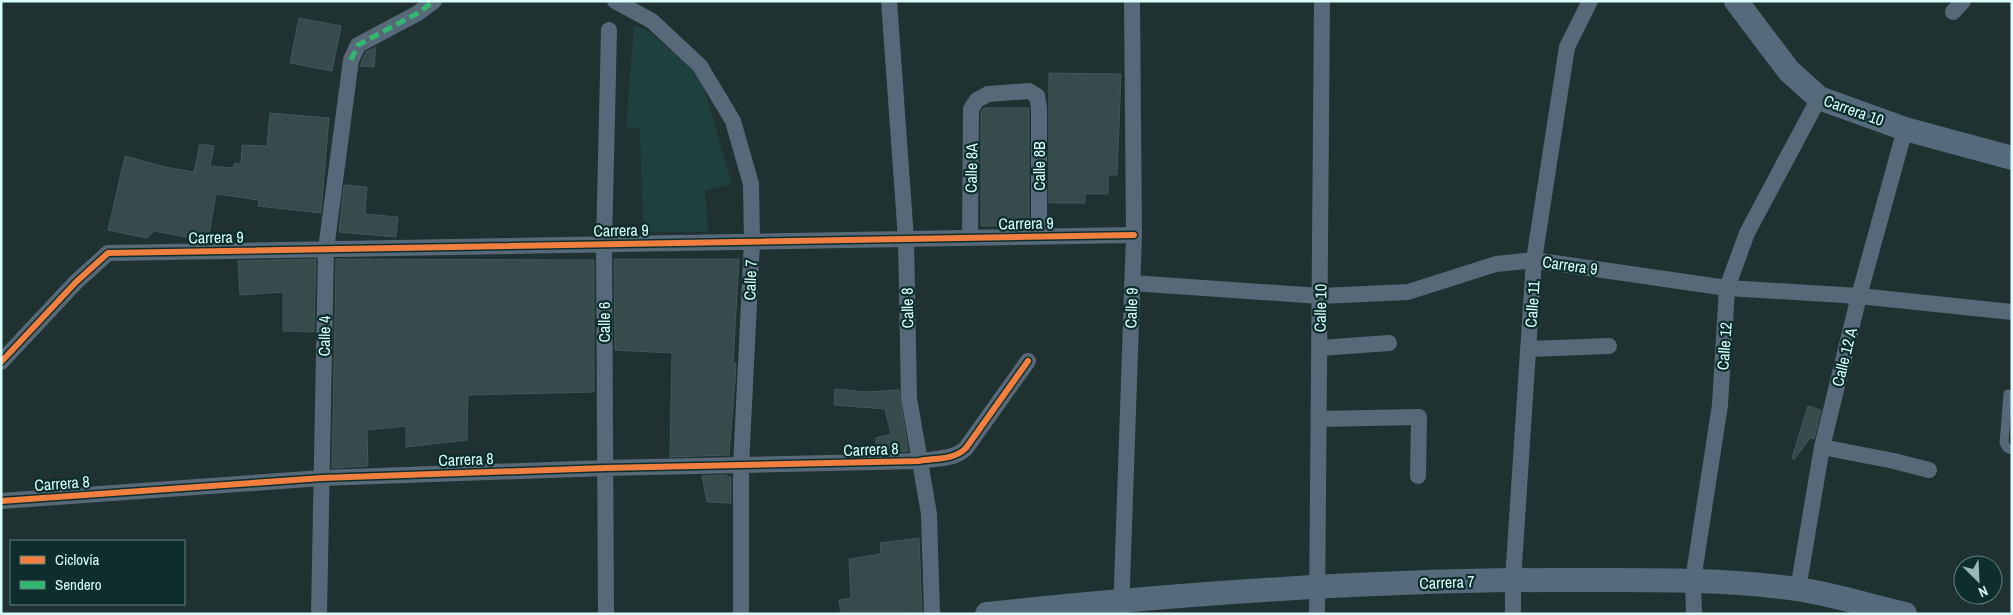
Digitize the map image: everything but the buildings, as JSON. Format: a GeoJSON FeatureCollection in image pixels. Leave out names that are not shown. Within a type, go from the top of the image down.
{"type":"FeatureCollection","features":[{"type":"Feature","properties":{"kind":"main road","name":"Carrera 10"},"geometry":{"type":"LineString","coordinates":[[1736,1],[1789,71],[1819,98],[1905,129],[2012,158]]}},
{"type":"Feature","properties":{"kind":"main road","name":"Carrera 7"},"geometry":{"type":"LineString","coordinates":[[987,614],[1121,607],[1317,586],[1513,580],[1693,580],[1798,589],[1905,614]]}},
{"type":"Feature","properties":{"kind":"street","name":"Calle 4"},"geometry":{"type":"LineString","coordinates":[[319,614],[326,249],[351,60],[358,45],[418,13],[434,1]]}},
{"type":"Feature","properties":{"kind":"street","name":"Calle 7"},"geometry":{"type":"LineString","coordinates":[[615,1],[652,21],[700,66],[734,121],[751,184],[752,242],[741,466],[742,614]]}},
{"type":"Feature","properties":{"kind":"street","name":"Calle 8"},"geometry":{"type":"LineString","coordinates":[[889,1],[906,239],[909,398],[926,460],[932,614]]}},
{"type":"Feature","properties":{"kind":"street","name":"Calle 9"},"geometry":{"type":"LineString","coordinates":[[1121,607],[1134,235],[1132,1]]}},
{"type":"Feature","properties":{"kind":"street","name":"Calle 10"},"geometry":{"type":"LineString","coordinates":[[1317,614],[1322,1]]}},
{"type":"Feature","properties":{"kind":"street","name":"Calle 11"},"geometry":{"type":"LineString","coordinates":[[1513,614],[1513,580],[1534,260],[1567,48],[1590,1]]}},
{"type":"Feature","properties":{"kind":"street","name":"Calle 6"},"geometry":{"type":"LineString","coordinates":[[606,614],[604,244],[608,30]]}},
{"type":"Feature","properties":{"kind":"street","name":"Calle 8A"},"geometry":{"type":"LineString","coordinates":[[970,238],[972,109],[977,100],[988,94],[1029,91],[1037,96]]}},
{"type":"Feature","properties":{"kind":"street","name":"Calle 8B"},"geometry":{"type":"LineString","coordinates":[[1037,96],[1039,108],[1038,237]]}},
{"type":"Feature","properties":{"kind":"street","name":"Calle 12"},"geometry":{"type":"LineString","coordinates":[[1694,614],[1693,580],[1720,405],[1727,288],[1747,233],[1819,98]]}},
{"type":"Feature","properties":{"kind":"street","name":"Calle 12 A"},"geometry":{"type":"LineString","coordinates":[[1798,589],[1822,447],[1859,296],[1905,129]]}},
{"type":"Feature","properties":{"kind":"street","name":"Carrera 9"},"geometry":{"type":"LineString","coordinates":[[1,362],[76,282],[108,253],[1134,235]]}},
{"type":"Feature","properties":{"kind":"street","name":"Carrera 9"},"geometry":{"type":"LineString","coordinates":[[1132,283],[1320,296],[1408,292],[1496,264],[1534,260],[1727,288],[1859,296],[2012,312]]}},
{"type":"Feature","properties":{"kind":"street"},"geometry":{"type":"LineString","coordinates":[[1320,348],[1389,343]]}},
{"type":"Feature","properties":{"kind":"street"},"geometry":{"type":"LineString","coordinates":[[1528,349],[1609,346]]}},
{"type":"Feature","properties":{"kind":"street","name":"Carrera 8"},"geometry":{"type":"LineString","coordinates":[[1,501],[322,478],[605,468],[926,460],[960,454],[1028,361]]}},
{"type":"Feature","properties":{"kind":"street"},"geometry":{"type":"LineString","coordinates":[[1319,419],[1419,417],[1418,476]]}},
{"type":"Feature","properties":{"kind":"street"},"geometry":{"type":"LineString","coordinates":[[1822,447],[1929,470]]}},
{"type":"Feature","properties":{"kind":"lane"},"geometry":{"type":"LineString","coordinates":[[2008,394],[2004,443],[2012,450]]}},
{"type":"Feature","properties":{"kind":"shaded area"},"geometry":{"type":"Polygon","coordinates":[[[634,25],[651,33],[701,78],[732,184],[705,190],[708,232],[643,232],[640,129],[626,127],[634,25]]]}},
{"type":"Feature","properties":{"kind":"marked path"},"geometry":{"type":"LineString","coordinates":[[351,60],[358,45],[418,13],[434,1]]}},
{"type":"Feature","properties":{"kind":"cycle path"},"geometry":{"type":"LineString","coordinates":[[1,362],[76,282],[108,253],[1134,235]]}},
{"type":"Feature","properties":{"kind":"cycle path"},"geometry":{"type":"LineString","coordinates":[[1,501],[322,478],[938,459],[956,455],[966,448],[1028,361]]}}]}
